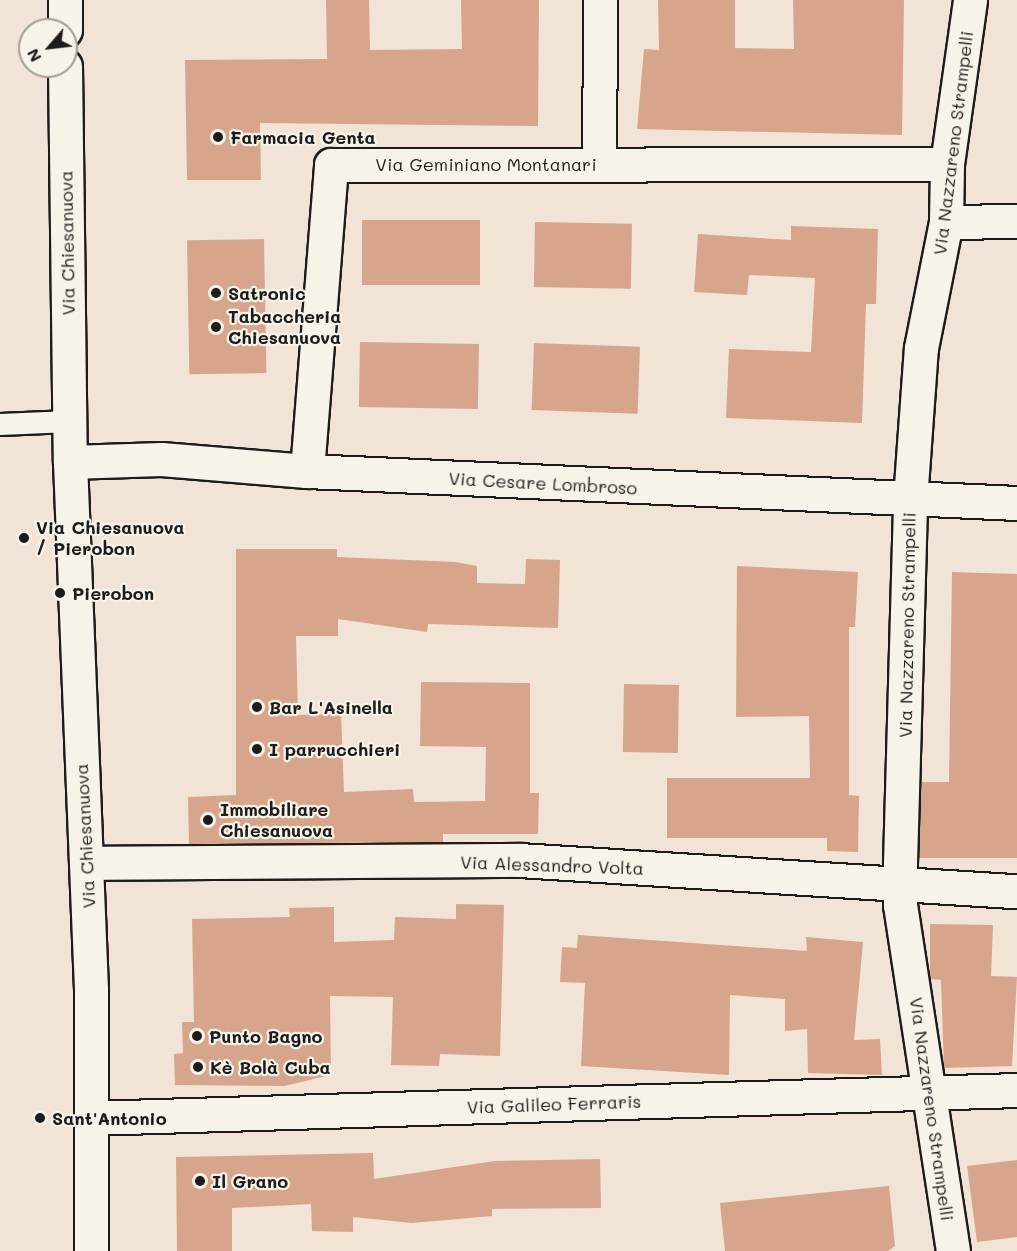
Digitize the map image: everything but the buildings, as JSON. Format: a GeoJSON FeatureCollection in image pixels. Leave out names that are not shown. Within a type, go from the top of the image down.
{"type":"FeatureCollection","features":[{"type":"Feature","properties":{"kind":"street"},"geometry":{"type":"LineString","coordinates":[[65,0],[65,18]]}},
{"type":"Feature","properties":{"kind":"street"},"geometry":{"type":"LineString","coordinates":[[599,164],[600,0]]}},
{"type":"Feature","properties":{"kind":"street","name":"Via Nazzareno Strampelli"},"geometry":{"type":"LineString","coordinates":[[953,1251],[901,884],[910,500],[921,348],[946,222],[947,164],[970,0]]}},
{"type":"Feature","properties":{"kind":"street","name":"Via Chiesanuova"},"geometry":{"type":"LineString","coordinates":[[65,78],[69,421],[86,863],[91,1251]]}},
{"type":"Feature","properties":{"kind":"street","name":"Via Geminiano Montanari"},"geometry":{"type":"LineString","coordinates":[[307,471],[331,165],[947,164]]}},
{"type":"Feature","properties":{"kind":"street"},"geometry":{"type":"LineString","coordinates":[[946,222],[1017,221]]}},
{"type":"Feature","properties":{"kind":"street","name":"Via Cesare Lombroso"},"geometry":{"type":"LineString","coordinates":[[70,462],[161,459],[307,471],[910,500],[1017,503]]}},
{"type":"Feature","properties":{"kind":"street","name":"Via Alessandro Volta"},"geometry":{"type":"LineString","coordinates":[[86,863],[519,860],[1017,891]]}},
{"type":"Feature","properties":{"kind":"street","name":"Via Galileo Ferraris"},"geometry":{"type":"LineString","coordinates":[[91,1118],[1017,1090]]}},
{"type":"Feature","properties":{"kind":"lane"},"geometry":{"type":"LineString","coordinates":[[0,423],[69,421]]}},
{"type":"Feature","properties":{"kind":"place","name":"Farmacia Genta"},"geometry":{"type":"Point","coordinates":[218,137]}},
{"type":"Feature","properties":{"kind":"place","name":"Satronic"},"geometry":{"type":"Point","coordinates":[216,293]}},
{"type":"Feature","properties":{"kind":"place","name":"Tabaccheria Chiesanuova"},"geometry":{"type":"Point","coordinates":[216,327]}},
{"type":"Feature","properties":{"kind":"place","name":"Via Chiesanuova / Pierobon"},"geometry":{"type":"Point","coordinates":[24,538]}},
{"type":"Feature","properties":{"kind":"place","name":"Pierobon"},"geometry":{"type":"Point","coordinates":[60,593]}},
{"type":"Feature","properties":{"kind":"place","name":"Bar L'Asinella"},"geometry":{"type":"Point","coordinates":[257,707]}},
{"type":"Feature","properties":{"kind":"place","name":"I parrucchieri"},"geometry":{"type":"Point","coordinates":[257,749]}},
{"type":"Feature","properties":{"kind":"place","name":"Immobiliare Chiesanuova"},"geometry":{"type":"Point","coordinates":[208,820]}},
{"type":"Feature","properties":{"kind":"place","name":"Punto Bagno"},"geometry":{"type":"Point","coordinates":[197,1036]}},
{"type":"Feature","properties":{"kind":"place","name":"Kè Bolà Cuba"},"geometry":{"type":"Point","coordinates":[198,1067]}},
{"type":"Feature","properties":{"kind":"place","name":"Sant'Antonio"},"geometry":{"type":"Point","coordinates":[40,1118]}},
{"type":"Feature","properties":{"kind":"place","name":"Il Grano"},"geometry":{"type":"Point","coordinates":[200,1181]}}]}
